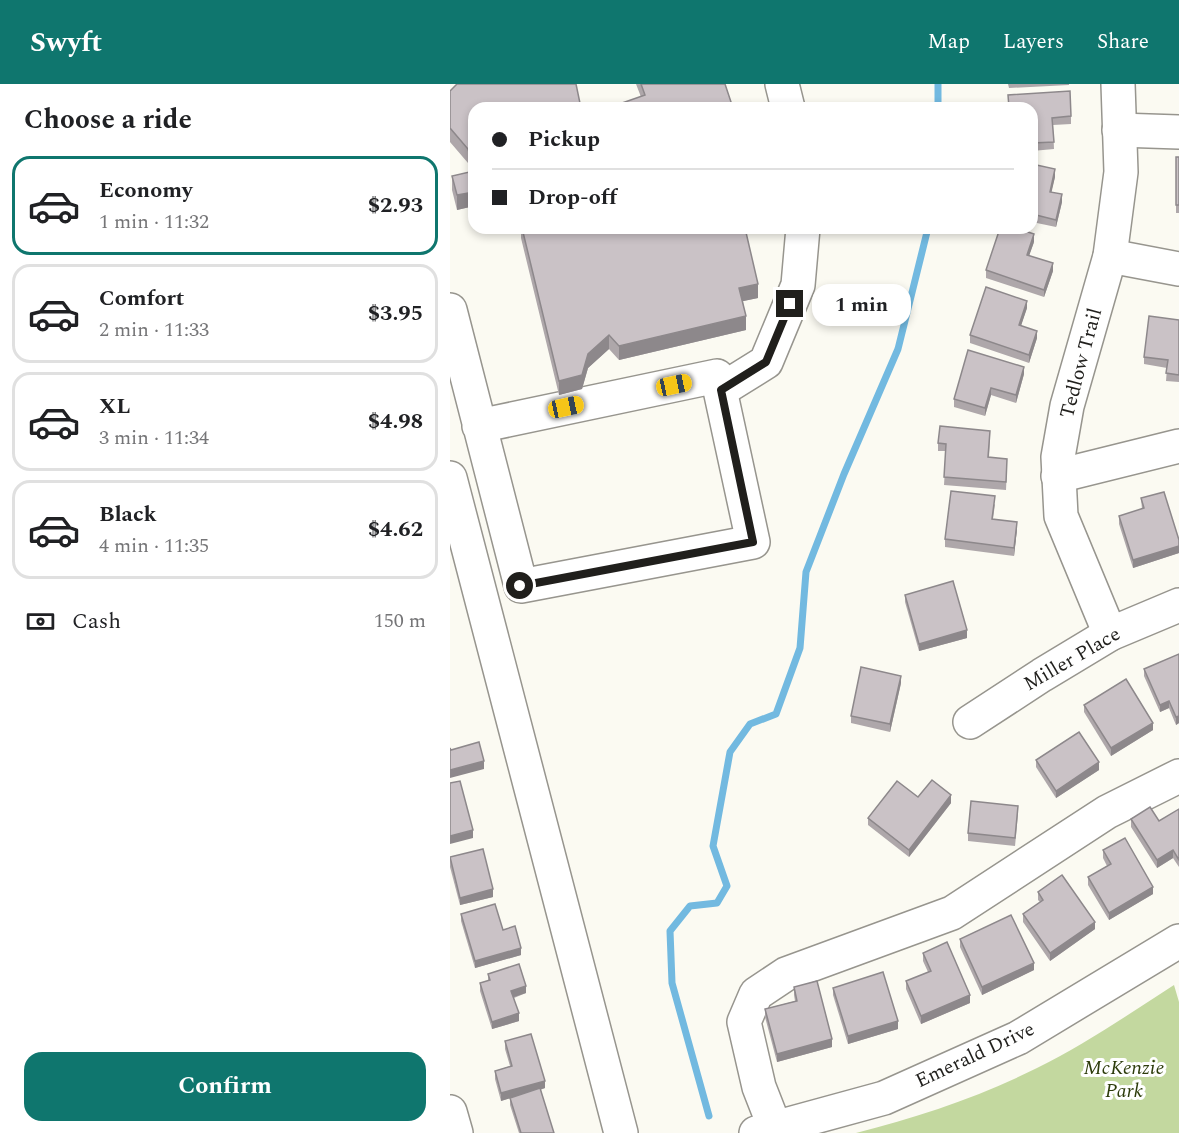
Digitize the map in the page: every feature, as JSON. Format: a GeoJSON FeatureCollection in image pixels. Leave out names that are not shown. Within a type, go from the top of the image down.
{"type":"FeatureCollection","features":[{"type":"Feature","properties":{"kind":"street"},"geometry":{"type":"LineString","coordinates":[[782,84],[786,102]]}},
{"type":"Feature","properties":{"kind":"street","name":"Tedlow Trail"},"geometry":{"type":"LineString","coordinates":[[1110,634],[1061,516],[1058,458],[1067,406],[1110,256],[1121,172],[1118,84]]}},
{"type":"Feature","properties":{"kind":"street"},"geometry":{"type":"LineString","coordinates":[[1119,130],[1179,132]]}},
{"type":"Feature","properties":{"kind":"street"},"geometry":{"type":"LineString","coordinates":[[721,390],[766,362],[798,285],[802,234]]}},
{"type":"Feature","properties":{"kind":"street"},"geometry":{"type":"LineString","coordinates":[[1110,256],[1179,268]]}},
{"type":"Feature","properties":{"kind":"street"},"geometry":{"type":"LineString","coordinates":[[450,310],[520,586],[494,641]]}},
{"type":"Feature","properties":{"kind":"street"},"geometry":{"type":"LineString","coordinates":[[480,426],[717,376],[721,390],[753,542],[520,586]]}},
{"type":"Feature","properties":{"kind":"street"},"geometry":{"type":"LineString","coordinates":[[1058,476],[1179,446]]}},
{"type":"Feature","properties":{"kind":"street"},"geometry":{"type":"LineString","coordinates":[[450,478],[621,1133]]}},
{"type":"Feature","properties":{"kind":"street","name":"Miller Place"},"geometry":{"type":"LineString","coordinates":[[970,722],[1041,675],[1110,634],[1179,605]]}},
{"type":"Feature","properties":{"kind":"street"},"geometry":{"type":"LineString","coordinates":[[770,1131],[744,1022],[756,993],[786,974],[952,913],[1107,812],[1179,776]]}},
{"type":"Feature","properties":{"kind":"street","name":"Emerald Drive"},"geometry":{"type":"LineString","coordinates":[[770,1131],[884,1098],[1018,1038],[1179,941]]}},
{"type":"Feature","properties":{"kind":"street"},"geometry":{"type":"LineString","coordinates":[[450,1112],[456,1133]]}},
{"type":"Feature","properties":{"kind":"green space","name":"McKenzie Park"},"geometry":{"type":"Polygon","coordinates":[[[1174,985],[1179,1002],[1179,1133],[856,1133],[948,1105],[1015,1078],[1055,1059],[1174,985]]]}},
{"type":"Feature","properties":{"kind":"building"},"geometry":{"type":"Polygon","coordinates":[[[457,84],[576,84],[580,102],[468,102],[468,149],[450,128],[450,91],[457,84]]]}},
{"type":"Feature","properties":{"kind":"building"},"geometry":{"type":"Polygon","coordinates":[[[641,84],[725,84],[731,102],[625,102],[645,95],[641,84]]]}},
{"type":"Feature","properties":{"kind":"building"},"geometry":{"type":"Polygon","coordinates":[[[1070,91],[1071,116],[1052,118],[1054,142],[1038,143],[1038,102],[1009,102],[1008,95],[1070,91]]]}},
{"type":"Feature","properties":{"kind":"building"},"geometry":{"type":"Polygon","coordinates":[[[1176,157],[1179,157],[1179,205],[1176,205],[1176,157]]]}},
{"type":"Feature","properties":{"kind":"building"},"geometry":{"type":"Polygon","coordinates":[[[1038,165],[1055,169],[1050,192],[1062,194],[1056,220],[1038,216],[1038,165]]]}},
{"type":"Feature","properties":{"kind":"building"},"geometry":{"type":"Polygon","coordinates":[[[468,172],[468,193],[457,195],[452,176],[468,172]]]}},
{"type":"Feature","properties":{"kind":"building"},"geometry":{"type":"Polygon","coordinates":[[[523,234],[746,234],[758,284],[739,288],[746,316],[619,346],[609,335],[588,354],[582,375],[559,381],[523,234]]]}},
{"type":"Feature","properties":{"kind":"building"},"geometry":{"type":"Polygon","coordinates":[[[998,234],[1034,234],[1027,255],[1053,263],[1044,290],[986,270],[998,234]]]}},
{"type":"Feature","properties":{"kind":"building"},"geometry":{"type":"Polygon","coordinates":[[[986,287],[1027,301],[1019,325],[1037,331],[1029,355],[970,335],[986,287]]]}},
{"type":"Feature","properties":{"kind":"building"},"geometry":{"type":"Polygon","coordinates":[[[1149,316],[1179,320],[1179,375],[1166,373],[1168,360],[1144,357],[1149,316]]]}},
{"type":"Feature","properties":{"kind":"building"},"geometry":{"type":"Polygon","coordinates":[[[968,350],[1024,367],[1016,395],[991,388],[985,408],[954,399],[968,350]]]}},
{"type":"Feature","properties":{"kind":"building"},"geometry":{"type":"Polygon","coordinates":[[[940,426],[990,431],[988,457],[1007,459],[1006,482],[944,477],[946,444],[938,443],[940,426]]]}},
{"type":"Feature","properties":{"kind":"building"},"geometry":{"type":"Polygon","coordinates":[[[951,491],[995,496],[992,519],[1017,522],[1014,548],[945,539],[951,491]]]}},
{"type":"Feature","properties":{"kind":"building"},"geometry":{"type":"Polygon","coordinates":[[[1164,492],[1179,546],[1133,560],[1119,516],[1144,508],[1141,498],[1164,492]]]}},
{"type":"Feature","properties":{"kind":"building"},"geometry":{"type":"Polygon","coordinates":[[[953,581],[967,630],[919,644],[905,595],[953,581]]]}},
{"type":"Feature","properties":{"kind":"building"},"geometry":{"type":"Polygon","coordinates":[[[1179,654],[1179,716],[1176,717],[1169,701],[1160,705],[1144,669],[1179,654]]]}},
{"type":"Feature","properties":{"kind":"building"},"geometry":{"type":"Polygon","coordinates":[[[861,667],[901,676],[890,724],[851,716],[861,667]]]}},
{"type":"Feature","properties":{"kind":"building"},"geometry":{"type":"Polygon","coordinates":[[[1126,679],[1153,723],[1111,748],[1084,705],[1126,679]]]}},
{"type":"Feature","properties":{"kind":"building"},"geometry":{"type":"Polygon","coordinates":[[[1079,732],[1099,762],[1056,791],[1036,760],[1079,732]]]}},
{"type":"Feature","properties":{"kind":"building"},"geometry":{"type":"Polygon","coordinates":[[[479,742],[484,761],[450,770],[450,748],[451,750],[479,742]]]}},
{"type":"Feature","properties":{"kind":"building"},"geometry":{"type":"Polygon","coordinates":[[[932,780],[951,795],[909,850],[868,818],[897,781],[918,797],[932,780]]]}},
{"type":"Feature","properties":{"kind":"building"},"geometry":{"type":"Polygon","coordinates":[[[460,781],[473,830],[450,836],[450,783],[460,781]]]}},
{"type":"Feature","properties":{"kind":"building"},"geometry":{"type":"Polygon","coordinates":[[[971,801],[1018,806],[1015,838],[968,833],[971,801]]]}},
{"type":"Feature","properties":{"kind":"building"},"geometry":{"type":"Polygon","coordinates":[[[1150,807],[1159,821],[1179,809],[1179,860],[1173,850],[1157,860],[1131,819],[1150,807]]]}},
{"type":"Feature","properties":{"kind":"building"},"geometry":{"type":"Polygon","coordinates":[[[1125,838],[1153,887],[1109,913],[1088,877],[1111,864],[1103,850],[1125,838]]]}},
{"type":"Feature","properties":{"kind":"building"},"geometry":{"type":"Polygon","coordinates":[[[483,849],[493,889],[460,898],[450,857],[483,849]]]}},
{"type":"Feature","properties":{"kind":"building"},"geometry":{"type":"Polygon","coordinates":[[[1062,875],[1095,922],[1050,953],[1023,914],[1043,900],[1038,892],[1062,875]]]}},
{"type":"Feature","properties":{"kind":"building"},"geometry":{"type":"Polygon","coordinates":[[[495,904],[503,930],[515,926],[521,948],[475,961],[461,914],[495,904]]]}},
{"type":"Feature","properties":{"kind":"building"},"geometry":{"type":"Polygon","coordinates":[[[1011,915],[1034,963],[982,987],[960,939],[1011,915]]]}},
{"type":"Feature","properties":{"kind":"building"},"geometry":{"type":"Polygon","coordinates":[[[947,942],[970,995],[921,1016],[906,981],[931,971],[923,953],[947,942]]]}},
{"type":"Feature","properties":{"kind":"building"},"geometry":{"type":"Polygon","coordinates":[[[519,964],[526,986],[511,991],[519,1013],[492,1022],[480,983],[490,980],[488,974],[519,964]]]}},
{"type":"Feature","properties":{"kind":"building"},"geometry":{"type":"Polygon","coordinates":[[[883,972],[898,1021],[848,1036],[833,988],[883,972]]]}},
{"type":"Feature","properties":{"kind":"building"},"geometry":{"type":"Polygon","coordinates":[[[817,981],[832,1039],[777,1054],[765,1009],[797,1001],[794,987],[817,981]]]}},
{"type":"Feature","properties":{"kind":"building"},"geometry":{"type":"Polygon","coordinates":[[[531,1034],[545,1081],[501,1093],[495,1071],[512,1066],[505,1041],[531,1034]]]}},
{"type":"Feature","properties":{"kind":"building"},"geometry":{"type":"Polygon","coordinates":[[[540,1088],[554,1133],[521,1133],[510,1098],[540,1088]]]}},
{"type":"Feature","properties":{"kind":"waterway"},"geometry":{"type":"LineString","coordinates":[[938,84],[938,102]]}},
{"type":"Feature","properties":{"kind":"waterway"},"geometry":{"type":"LineString","coordinates":[[709,1116],[672,983],[670,931],[690,906],[717,903],[727,886],[713,846],[730,752],[750,724],[776,714],[800,648],[806,572],[844,474],[898,349],[927,234]]}},
{"type":"Feature","properties":{"kind":"route"},"geometry":{"type":"LineString","coordinates":[[520,586],[753,542],[721,390],[766,362],[790,304]]}}]}
